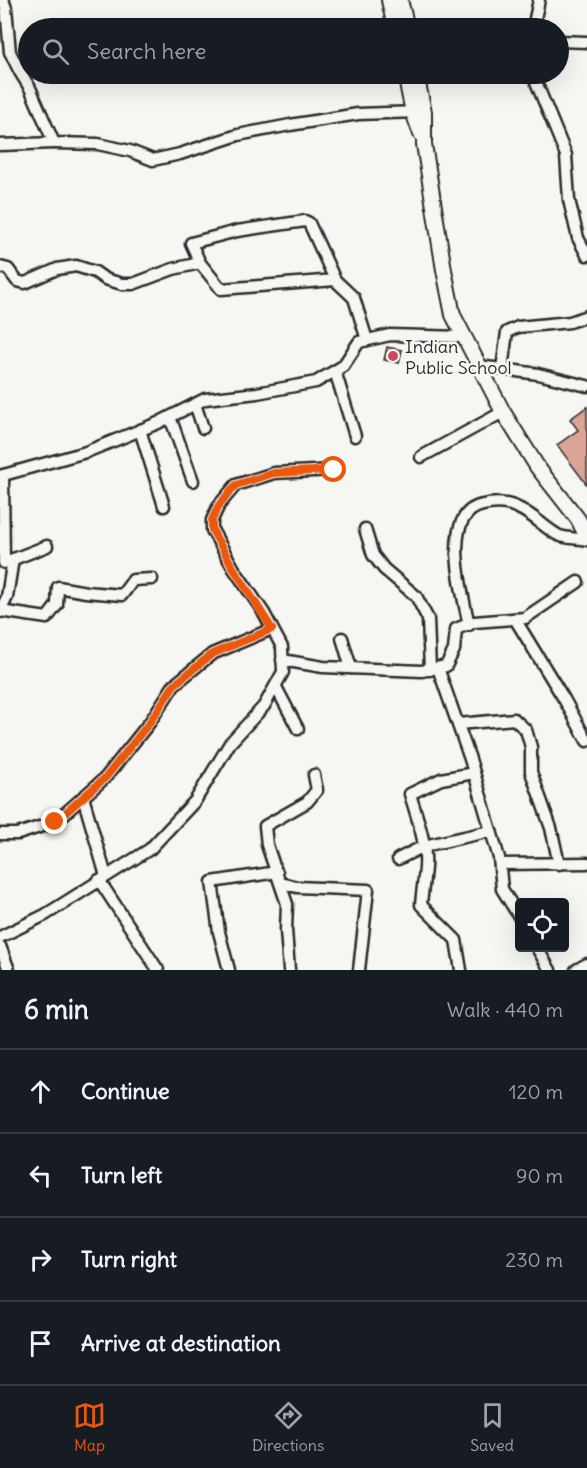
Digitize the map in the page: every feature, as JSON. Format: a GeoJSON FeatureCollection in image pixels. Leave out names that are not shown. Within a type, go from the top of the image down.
{"type":"FeatureCollection","features":[{"type":"Feature","properties":{"kind":"street"},"geometry":{"type":"LineString","coordinates":[[3,0],[6,8],[10,52],[18,68]]}},
{"type":"Feature","properties":{"kind":"street"},"geometry":{"type":"LineString","coordinates":[[389,0],[393,18]]}},
{"type":"Feature","properties":{"kind":"street"},"geometry":{"type":"LineString","coordinates":[[400,0],[404,18]]}},
{"type":"Feature","properties":{"kind":"street"},"geometry":{"type":"LineString","coordinates":[[536,18],[539,0]]}},
{"type":"Feature","properties":{"kind":"street"},"geometry":{"type":"LineString","coordinates":[[569,41],[587,42]]}},
{"type":"Feature","properties":{"kind":"street"},"geometry":{"type":"LineString","coordinates":[[28,84],[54,143]]}},
{"type":"Feature","properties":{"kind":"street"},"geometry":{"type":"LineString","coordinates":[[408,84],[418,112]]}},
{"type":"Feature","properties":{"kind":"street"},"geometry":{"type":"LineString","coordinates":[[417,84],[418,112],[453,315],[503,412],[538,468],[583,515],[587,538],[558,535],[517,507],[498,502],[476,506],[464,516],[457,541],[458,566],[469,625]]}},
{"type":"Feature","properties":{"kind":"street"},"geometry":{"type":"LineString","coordinates":[[537,84],[566,154],[569,200],[578,238],[587,255]]}},
{"type":"Feature","properties":{"kind":"street"},"geometry":{"type":"LineString","coordinates":[[0,145],[98,144],[153,159],[180,154],[238,135],[290,125],[358,114],[418,112]]}},
{"type":"Feature","properties":{"kind":"street"},"geometry":{"type":"LineString","coordinates":[[335,280],[221,288],[200,263],[191,243],[237,231],[305,221],[309,223],[335,280],[354,298],[367,340]]}},
{"type":"Feature","properties":{"kind":"street"},"geometry":{"type":"LineString","coordinates":[[0,267],[8,269],[17,281],[25,283],[57,269],[76,266],[95,272],[105,279],[122,284],[133,284],[173,269],[200,263]]}},
{"type":"Feature","properties":{"kind":"street"},"geometry":{"type":"LineString","coordinates":[[502,369],[507,332],[518,327],[570,322],[587,316]]}},
{"type":"Feature","properties":{"kind":"street"},"geometry":{"type":"LineString","coordinates":[[152,579],[133,580],[122,595],[58,587],[57,605],[47,618],[0,611],[7,597],[2,476],[86,452],[170,417],[205,399],[257,393],[316,382],[343,366],[359,342],[390,335],[463,337]]}},
{"type":"Feature","properties":{"kind":"street"},"geometry":{"type":"LineString","coordinates":[[478,366],[538,374],[587,386]]}},
{"type":"Feature","properties":{"kind":"street"},"geometry":{"type":"LineString","coordinates":[[334,371],[355,436]]}},
{"type":"Feature","properties":{"kind":"street"},"geometry":{"type":"LineString","coordinates":[[195,404],[203,428]]}},
{"type":"Feature","properties":{"kind":"street"},"geometry":{"type":"LineString","coordinates":[[421,457],[503,412]]}},
{"type":"Feature","properties":{"kind":"street"},"geometry":{"type":"LineString","coordinates":[[170,417],[193,481]]}},
{"type":"Feature","properties":{"kind":"street"},"geometry":{"type":"LineString","coordinates":[[140,430],[164,506]]}},
{"type":"Feature","properties":{"kind":"street"},"geometry":{"type":"LineString","coordinates":[[0,937],[45,915],[150,849],[195,801],[230,743],[264,706],[283,672],[282,647],[212,530],[212,520],[219,505],[236,485],[274,473],[334,470]]}},
{"type":"Feature","properties":{"kind":"street"},"geometry":{"type":"LineString","coordinates":[[365,529],[373,555],[384,569],[416,596],[428,619],[434,669],[458,724],[500,864],[502,889],[515,911]]}},
{"type":"Feature","properties":{"kind":"street"},"geometry":{"type":"LineString","coordinates":[[5,562],[47,546]]}},
{"type":"Feature","properties":{"kind":"street"},"geometry":{"type":"LineString","coordinates":[[282,660],[323,667],[422,671],[446,666],[454,650],[456,629],[474,622],[525,618],[578,582]]}},
{"type":"Feature","properties":{"kind":"street"},"geometry":{"type":"LineString","coordinates":[[515,619],[587,741]]}},
{"type":"Feature","properties":{"kind":"street"},"geometry":{"type":"LineString","coordinates":[[0,834],[18,834],[55,822],[106,777],[150,722],[174,685],[212,654],[272,629]]}},
{"type":"Feature","properties":{"kind":"street"},"geometry":{"type":"LineString","coordinates":[[342,638],[351,668]]}},
{"type":"Feature","properties":{"kind":"street"},"geometry":{"type":"LineString","coordinates":[[276,687],[298,729]]}},
{"type":"Feature","properties":{"kind":"street"},"geometry":{"type":"LineString","coordinates":[[458,724],[514,719],[526,730],[531,747],[531,772],[551,828],[559,864]]}},
{"type":"Feature","properties":{"kind":"street"},"geometry":{"type":"LineString","coordinates":[[461,970],[456,940],[421,905],[425,867],[424,846],[410,794],[441,779],[474,773]]}},
{"type":"Feature","properties":{"kind":"street"},"geometry":{"type":"LineString","coordinates":[[289,970],[287,904],[267,845],[265,826],[308,802],[317,790],[314,775]]}},
{"type":"Feature","properties":{"kind":"street"},"geometry":{"type":"LineString","coordinates":[[84,797],[103,878],[158,970]]}},
{"type":"Feature","properties":{"kind":"street"},"geometry":{"type":"LineString","coordinates":[[398,859],[424,846],[491,831]]}},
{"type":"Feature","properties":{"kind":"street"},"geometry":{"type":"LineString","coordinates":[[500,864],[587,863]]}},
{"type":"Feature","properties":{"kind":"street"},"geometry":{"type":"LineString","coordinates":[[229,970],[219,932],[212,882],[277,872]]}},
{"type":"Feature","properties":{"kind":"street"},"geometry":{"type":"LineString","coordinates":[[281,883],[368,890],[362,960],[359,970]]}},
{"type":"Feature","properties":{"kind":"street"},"geometry":{"type":"LineString","coordinates":[[0,946],[9,970]]}},
{"type":"Feature","properties":{"kind":"street"},"geometry":{"type":"LineString","coordinates":[[539,952],[550,970]]}},
{"type":"Feature","properties":{"kind":"street"},"geometry":{"type":"LineString","coordinates":[[576,970],[587,964]]}},
{"type":"Feature","properties":{"kind":"building"},"geometry":{"type":"Polygon","coordinates":[[[387,347],[402,350],[399,363],[384,360],[387,347]]]}},
{"type":"Feature","properties":{"kind":"building"},"geometry":{"type":"Polygon","coordinates":[[[587,407],[587,485],[557,445],[578,430],[570,419],[587,407]]]}},
{"type":"Feature","properties":{"kind":"place","name":"Indian Public School"},"geometry":{"type":"Point","coordinates":[393,356]}},
{"type":"Feature","properties":{"kind":"route"},"geometry":{"type":"LineString","coordinates":[[55,822],[106,777],[150,722],[174,685],[212,654],[272,629],[212,530],[212,520],[219,505],[236,485],[274,473],[334,470]]}}]}
